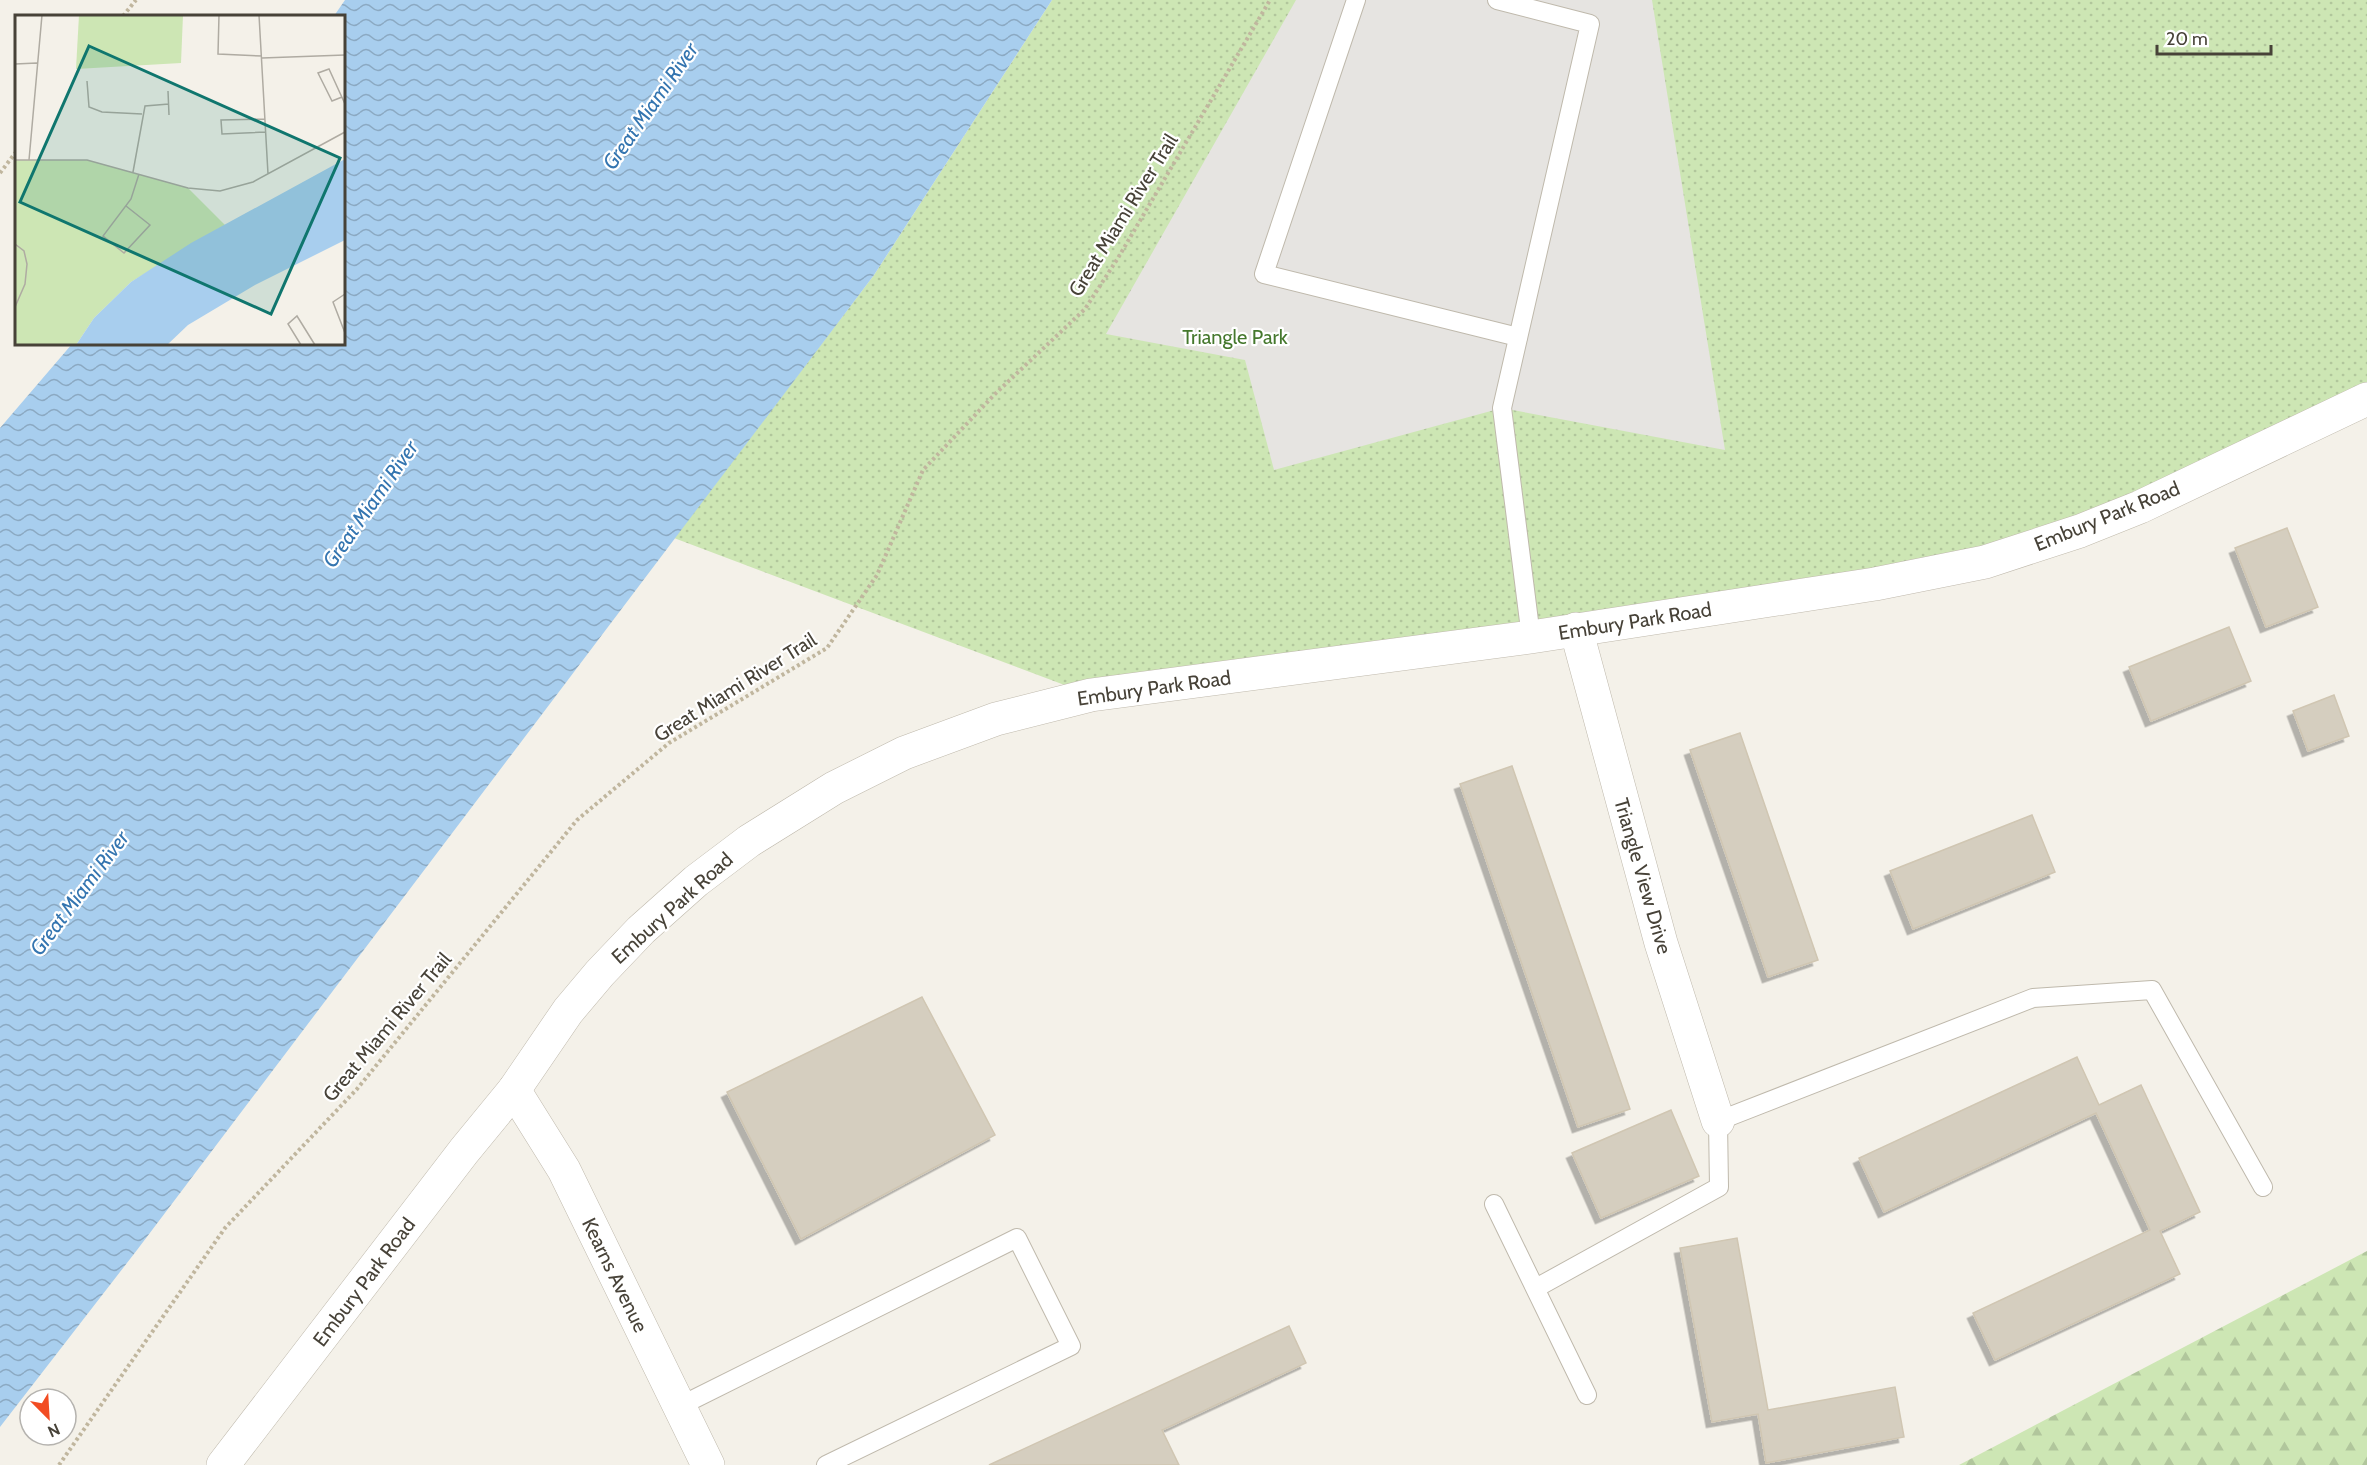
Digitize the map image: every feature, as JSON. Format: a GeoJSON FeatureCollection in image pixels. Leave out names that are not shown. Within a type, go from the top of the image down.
{"type":"FeatureCollection","features":[{"type":"Feature","properties":{"kind":"street","name":"Embury Park Road"},"geometry":{"type":"LineString","coordinates":[[223,1465],[464,1151],[514,1090],[568,1011],[641,930],[696,881],[749,841],[834,788],[904,753],[996,719],[1091,695],[1531,637],[1875,584],[1985,561],[2079,531],[2140,507],[2367,399]]}},
{"type":"Feature","properties":{"kind":"street","name":"Triangle View Drive"},"geometry":{"type":"LineString","coordinates":[[1576,629],[1661,943],[1718,1121]]}},
{"type":"Feature","properties":{"kind":"street","name":"Kearns Avenue"},"geometry":{"type":"LineString","coordinates":[[514,1090],[564,1170],[708,1465]]}},
{"type":"Feature","properties":{"kind":"lane"},"geometry":{"type":"LineString","coordinates":[[1356,0],[1264,274],[1518,337]]}},
{"type":"Feature","properties":{"kind":"lane"},"geometry":{"type":"LineString","coordinates":[[1497,0],[1590,24],[1502,408],[1531,637]]}},
{"type":"Feature","properties":{"kind":"lane"},"geometry":{"type":"LineString","coordinates":[[1536,1288],[1719,1187],[1718,1121],[2032,998],[2152,990],[2263,1188]]}},
{"type":"Feature","properties":{"kind":"lane"},"geometry":{"type":"LineString","coordinates":[[1494,1203],[1587,1395]]}},
{"type":"Feature","properties":{"kind":"lane"},"geometry":{"type":"LineString","coordinates":[[680,1406],[1017,1238],[1071,1346],[826,1465]]}},
{"type":"Feature","properties":{"kind":"path"},"geometry":{"type":"LineString","coordinates":[[124,15],[136,0]]}},
{"type":"Feature","properties":{"kind":"path","name":"Great Miami River Trail"},"geometry":{"type":"LineString","coordinates":[[59,1465],[225,1228],[357,1089],[578,820],[669,743],[827,648],[877,575],[923,470],[995,394],[1085,309],[1118,258],[1270,0]]}},
{"type":"Feature","properties":{"kind":"path"},"geometry":{"type":"LineString","coordinates":[[0,173],[15,153]]}},
{"type":"Feature","properties":{"kind":"green space","name":"Triangle Park"},"geometry":{"type":"Polygon","coordinates":[[[1052,0],[2367,0],[2367,399],[1985,561],[1091,695],[674,538],[874,275],[1052,0]]]}},
{"type":"Feature","properties":{"kind":"green space"},"geometry":{"type":"Polygon","coordinates":[[[2367,1251],[2367,1465],[1959,1465],[2367,1251]]]}},
{"type":"Feature","properties":{"kind":"shaded area"},"geometry":{"type":"Polygon","coordinates":[[[1296,0],[1652,0],[1725,450],[1502,408],[1274,470],[1245,360],[1106,334],[1296,0]]]}},
{"type":"Feature","properties":{"kind":"water","name":"Great Miami River"},"geometry":{"type":"Polygon","coordinates":[[[345,0],[1052,0],[874,275],[137,1250],[31,1387],[18,1387],[18,1404],[0,1427],[0,428],[71,345],[345,345],[345,15],[335,15],[345,0]]]}},
{"type":"Feature","properties":{"kind":"building"},"geometry":{"type":"Polygon","coordinates":[[[2287,528],[2318,607],[2266,627],[2235,548],[2287,528]]]}},
{"type":"Feature","properties":{"kind":"building"},"geometry":{"type":"Polygon","coordinates":[[[2229,627],[2251,681],[2151,721],[2129,667],[2229,627]]]}},
{"type":"Feature","properties":{"kind":"building"},"geometry":{"type":"Polygon","coordinates":[[[2334,695],[2349,736],[2308,751],[2293,711],[2334,695]]]}},
{"type":"Feature","properties":{"kind":"building"},"geometry":{"type":"Polygon","coordinates":[[[1740,733],[1818,960],[1768,977],[1690,750],[1740,733]]]}},
{"type":"Feature","properties":{"kind":"building"},"geometry":{"type":"Polygon","coordinates":[[[1512,766],[1630,1109],[1578,1127],[1460,784],[1512,766]]]}},
{"type":"Feature","properties":{"kind":"building"},"geometry":{"type":"Polygon","coordinates":[[[2032,815],[2055,872],[1913,929],[1890,871],[2032,815]]]}},
{"type":"Feature","properties":{"kind":"building"},"geometry":{"type":"Polygon","coordinates":[[[922,997],[995,1135],[801,1239],[727,1092],[922,997]]]}},
{"type":"Feature","properties":{"kind":"building"},"geometry":{"type":"Polygon","coordinates":[[[2077,1057],[2099,1105],[2141,1085],[2200,1212],[2160,1231],[2180,1274],[1995,1360],[1973,1313],[2150,1230],[2096,1113],[1884,1212],[1859,1158],[2077,1057]]]}},
{"type":"Feature","properties":{"kind":"building"},"geometry":{"type":"Polygon","coordinates":[[[1671,1110],[1699,1176],[1601,1218],[1572,1153],[1671,1110]]]}},
{"type":"Feature","properties":{"kind":"building"},"geometry":{"type":"Polygon","coordinates":[[[1737,1238],[1768,1410],[1895,1387],[1904,1437],[1766,1463],[1758,1414],[1712,1422],[1680,1248],[1737,1238]]]}},
{"type":"Feature","properties":{"kind":"building"},"geometry":{"type":"Polygon","coordinates":[[[1289,1326],[1306,1363],[1162,1430],[1179,1465],[989,1465],[1289,1326]]]}}]}
